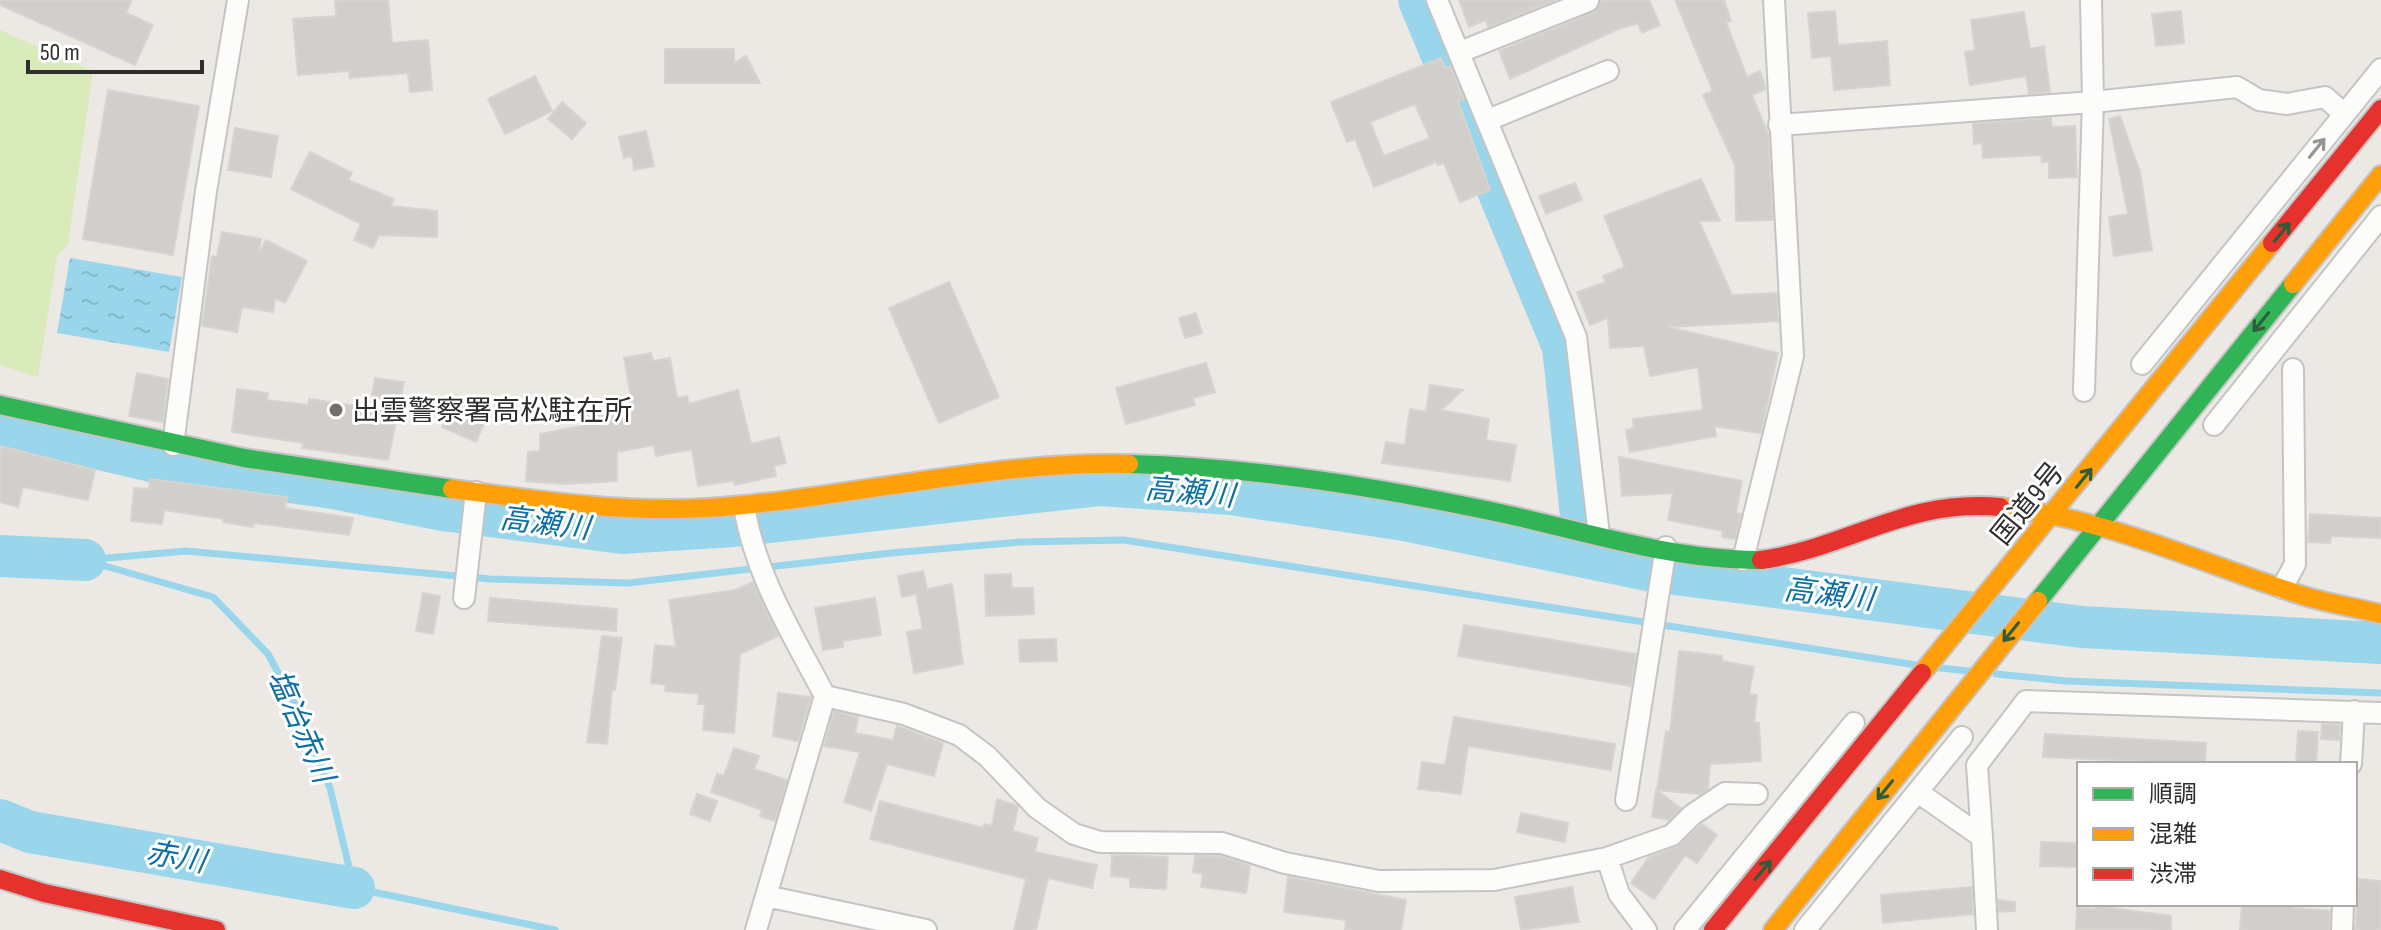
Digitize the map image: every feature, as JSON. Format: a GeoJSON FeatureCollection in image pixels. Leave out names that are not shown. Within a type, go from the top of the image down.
{"type":"FeatureCollection","features":[{"type":"Feature","properties":{"kind":"main road","name":"国道9号"},"geometry":{"type":"LineString","coordinates":[[1713,930],[1865,747],[2381,109]]}},
{"type":"Feature","properties":{"kind":"main road"},"geometry":{"type":"LineString","coordinates":[[1773,930],[2381,175]]}},
{"type":"Feature","properties":{"kind":"main road"},"geometry":{"type":"LineString","coordinates":[[0,405],[173,445],[397,483],[642,510],[744,506],[985,473],[1115,464],[1220,466],[1440,501],[1599,535],[1743,560],[1794,552],[1924,509],[1991,506],[2055,513],[2193,554],[2282,588],[2381,614]]}},
{"type":"Feature","properties":{"kind":"main road"},"geometry":{"type":"LineString","coordinates":[[0,879],[44,893],[216,930]]}},
{"type":"Feature","properties":{"kind":"street"},"geometry":{"type":"LineString","coordinates":[[173,445],[206,191],[238,0]]}},
{"type":"Feature","properties":{"kind":"street"},"geometry":{"type":"LineString","coordinates":[[1437,0],[1576,337],[1599,535]]}},
{"type":"Feature","properties":{"kind":"street"},"geometry":{"type":"LineString","coordinates":[[1743,560],[1793,356],[1774,0]]}},
{"type":"Feature","properties":{"kind":"street"},"geometry":{"type":"LineString","coordinates":[[2084,391],[2093,102],[2091,0]]}},
{"type":"Feature","properties":{"kind":"street"},"geometry":{"type":"LineString","coordinates":[[1460,52],[1588,1]]}},
{"type":"Feature","properties":{"kind":"street"},"geometry":{"type":"LineString","coordinates":[[2142,364],[2381,69]]}},
{"type":"Feature","properties":{"kind":"street"},"geometry":{"type":"LineString","coordinates":[[1488,120],[1608,71]]}},
{"type":"Feature","properties":{"kind":"street"},"geometry":{"type":"LineString","coordinates":[[1779,125],[2093,102],[2237,87],[2259,100],[2287,104],[2325,97],[2344,114]]}},
{"type":"Feature","properties":{"kind":"street"},"geometry":{"type":"LineString","coordinates":[[2214,425],[2381,216]]}},
{"type":"Feature","properties":{"kind":"street"},"geometry":{"type":"LineString","coordinates":[[2241,283],[2250,231]]}},
{"type":"Feature","properties":{"kind":"street"},"geometry":{"type":"LineString","coordinates":[[2281,298],[2330,280]]}},
{"type":"Feature","properties":{"kind":"street"},"geometry":{"type":"LineString","coordinates":[[2282,588],[2295,564],[2293,369]]}},
{"type":"Feature","properties":{"kind":"street"},"geometry":{"type":"LineString","coordinates":[[464,598],[476,492]]}},
{"type":"Feature","properties":{"kind":"street"},"geometry":{"type":"LineString","coordinates":[[744,506],[749,538],[766,581],[825,696],[756,930]]}},
{"type":"Feature","properties":{"kind":"street"},"geometry":{"type":"LineString","coordinates":[[1626,800],[1666,547]]}},
{"type":"Feature","properties":{"kind":"street"},"geometry":{"type":"LineString","coordinates":[[825,696],[904,714],[959,735],[987,756],[1037,808],[1074,834],[1100,842],[1222,843],[1285,863],[1379,881],[1494,880],[1607,858],[1672,835],[1692,815],[1725,793],[1757,794]]}},
{"type":"Feature","properties":{"kind":"street"},"geometry":{"type":"LineString","coordinates":[[1987,930],[1977,765],[2026,701],[2381,713]]}},
{"type":"Feature","properties":{"kind":"street"},"geometry":{"type":"LineString","coordinates":[[2351,762],[2354,711]]}},
{"type":"Feature","properties":{"kind":"street"},"geometry":{"type":"LineString","coordinates":[[1685,930],[1854,723]]}},
{"type":"Feature","properties":{"kind":"street"},"geometry":{"type":"LineString","coordinates":[[1805,930],[1962,737]]}},
{"type":"Feature","properties":{"kind":"street"},"geometry":{"type":"LineString","coordinates":[[1923,787],[1926,739]]}},
{"type":"Feature","properties":{"kind":"street"},"geometry":{"type":"LineString","coordinates":[[1823,760],[1865,747]]}},
{"type":"Feature","properties":{"kind":"street"},"geometry":{"type":"LineString","coordinates":[[1923,787],[1982,837]]}},
{"type":"Feature","properties":{"kind":"street"},"geometry":{"type":"LineString","coordinates":[[1607,858],[1619,894],[1646,930]]}},
{"type":"Feature","properties":{"kind":"street"},"geometry":{"type":"LineString","coordinates":[[766,896],[926,930]]}},
{"type":"Feature","properties":{"kind":"street"},"geometry":{"type":"LineString","coordinates":[[2342,930],[2343,906]]}},
{"type":"Feature","properties":{"kind":"green space"},"geometry":{"type":"Polygon","coordinates":[[[0,30],[93,71],[68,244],[57,256],[38,377],[0,365],[0,30]]]}},
{"type":"Feature","properties":{"kind":"water"},"geometry":{"type":"Polygon","coordinates":[[[70,258],[182,277],[169,352],[57,333],[70,258]]]}},
{"type":"Feature","properties":{"kind":"building"},"geometry":{"type":"Polygon","coordinates":[[[0,0],[132,0],[126,13],[153,25],[135,65],[0,5],[0,0]]]}},
{"type":"Feature","properties":{"kind":"building"},"geometry":{"type":"Polygon","coordinates":[[[335,0],[388,0],[392,43],[428,40],[432,90],[410,92],[408,73],[350,78],[349,71],[298,75],[293,19],[336,16],[335,0]]]}},
{"type":"Feature","properties":{"kind":"building"},"geometry":{"type":"Polygon","coordinates":[[[1459,0],[1555,0],[1488,27],[1486,20],[1469,27],[1459,0]]]}},
{"type":"Feature","properties":{"kind":"building"},"geometry":{"type":"Polygon","coordinates":[[[1601,0],[1649,0],[1660,25],[1642,33],[1638,23],[1616,30],[1510,79],[1499,51],[1593,13],[1601,0]]]}},
{"type":"Feature","properties":{"kind":"building"},"geometry":{"type":"Polygon","coordinates":[[[1675,0],[1724,0],[1731,21],[1726,22],[1747,77],[1760,71],[1766,89],[1752,95],[1768,134],[1773,220],[1736,221],[1735,165],[1703,95],[1713,91],[1675,0]]]}},
{"type":"Feature","properties":{"kind":"building"},"geometry":{"type":"Polygon","coordinates":[[[1835,11],[1838,45],[1887,41],[1890,85],[1834,90],[1831,56],[1812,58],[1808,13],[1835,11]]]}},
{"type":"Feature","properties":{"kind":"building"},"geometry":{"type":"Polygon","coordinates":[[[2181,11],[2184,43],[2156,46],[2152,14],[2181,11]]]}},
{"type":"Feature","properties":{"kind":"building"},"geometry":{"type":"Polygon","coordinates":[[[2024,12],[2030,49],[2044,46],[2050,92],[2029,94],[2026,76],[1970,85],[1965,52],[1975,50],[1971,20],[2024,12]]]}},
{"type":"Feature","properties":{"kind":"building"},"geometry":{"type":"Polygon","coordinates":[[[665,49],[734,49],[734,63],[746,56],[760,83],[665,83],[665,49]]]}},
{"type":"Feature","properties":{"kind":"building"},"geometry":{"type":"Polygon","coordinates":[[[1441,58],[1445,68],[1450,66],[1464,99],[1458,101],[1490,190],[1460,202],[1444,163],[1438,165],[1436,162],[1374,187],[1355,139],[1347,142],[1331,102],[1441,58]],[[1415,104],[1370,122],[1384,156],[1430,138],[1415,104]]]}},
{"type":"Feature","properties":{"kind":"building"},"geometry":{"type":"Polygon","coordinates":[[[535,76],[552,111],[505,134],[488,99],[535,76]]]}},
{"type":"Feature","properties":{"kind":"building"},"geometry":{"type":"Polygon","coordinates":[[[108,90],[199,106],[173,255],[83,239],[108,90]]]}},
{"type":"Feature","properties":{"kind":"building"},"geometry":{"type":"Polygon","coordinates":[[[562,102],[586,123],[572,139],[548,119],[562,102]]]}},
{"type":"Feature","properties":{"kind":"building"},"geometry":{"type":"Polygon","coordinates":[[[2120,116],[2140,172],[2152,250],[2114,256],[2109,217],[2128,214],[2109,119],[2120,116]]]}},
{"type":"Feature","properties":{"kind":"building"},"geometry":{"type":"Polygon","coordinates":[[[2051,118],[2052,127],[2075,126],[2077,177],[2049,178],[2049,161],[2042,162],[2041,155],[1983,158],[1982,143],[1974,144],[1973,124],[2051,118]]]}},
{"type":"Feature","properties":{"kind":"building"},"geometry":{"type":"Polygon","coordinates":[[[235,128],[278,136],[271,177],[228,170],[235,128]]]}},
{"type":"Feature","properties":{"kind":"building"},"geometry":{"type":"Polygon","coordinates":[[[646,131],[654,166],[634,170],[632,156],[624,158],[619,137],[646,131]]]}},
{"type":"Feature","properties":{"kind":"building"},"geometry":{"type":"Polygon","coordinates":[[[310,152],[352,173],[348,180],[394,199],[391,206],[437,211],[437,237],[379,235],[373,248],[354,240],[361,224],[291,189],[310,152]]]}},
{"type":"Feature","properties":{"kind":"building"},"geometry":{"type":"Polygon","coordinates":[[[1701,179],[1720,221],[1699,221],[1732,295],[1777,293],[1778,321],[1668,327],[1778,353],[1761,433],[1714,426],[1716,436],[1630,452],[1626,430],[1634,428],[1633,419],[1703,410],[1698,367],[1650,376],[1644,346],[1610,348],[1608,318],[1590,325],[1577,292],[1606,282],[1603,276],[1625,267],[1604,216],[1701,179]]]}},
{"type":"Feature","properties":{"kind":"building"},"geometry":{"type":"Polygon","coordinates":[[[1575,183],[1582,200],[1546,214],[1539,196],[1575,183]]]}},
{"type":"Feature","properties":{"kind":"building"},"geometry":{"type":"Polygon","coordinates":[[[222,232],[261,239],[258,255],[266,240],[307,261],[285,303],[275,298],[273,312],[242,307],[237,332],[202,326],[212,256],[217,257],[222,232]]]}},
{"type":"Feature","properties":{"kind":"building"},"geometry":{"type":"Polygon","coordinates":[[[949,282],[999,397],[939,423],[889,308],[949,282]]]}},
{"type":"Feature","properties":{"kind":"building"},"geometry":{"type":"Polygon","coordinates":[[[1196,313],[1202,333],[1185,338],[1179,318],[1196,313]]]}},
{"type":"Feature","properties":{"kind":"building"},"geometry":{"type":"Polygon","coordinates":[[[651,353],[653,361],[670,358],[677,398],[687,396],[689,404],[738,390],[751,444],[779,437],[786,463],[774,466],[776,476],[735,485],[734,481],[698,486],[692,449],[656,456],[654,445],[617,452],[617,481],[563,484],[526,481],[528,452],[540,451],[540,434],[581,426],[581,416],[615,415],[613,406],[632,403],[624,358],[651,353]]]}},
{"type":"Feature","properties":{"kind":"building"},"geometry":{"type":"Polygon","coordinates":[[[1206,363],[1215,392],[1193,398],[1195,405],[1126,424],[1116,388],[1206,363]]]}},
{"type":"Feature","properties":{"kind":"building"},"geometry":{"type":"Polygon","coordinates":[[[137,373],[168,379],[163,422],[129,416],[137,373]]]}},
{"type":"Feature","properties":{"kind":"building"},"geometry":{"type":"Polygon","coordinates":[[[375,378],[404,382],[388,460],[302,448],[303,443],[232,432],[237,389],[268,393],[267,400],[308,405],[309,399],[370,408],[375,378]]]}},
{"type":"Feature","properties":{"kind":"building"},"geometry":{"type":"Polygon","coordinates":[[[1430,385],[1463,390],[1441,410],[1489,419],[1486,440],[1516,445],[1510,481],[1382,463],[1386,442],[1405,445],[1410,409],[1426,412],[1430,385]]]}},
{"type":"Feature","properties":{"kind":"building"},"geometry":{"type":"Polygon","coordinates":[[[456,395],[490,410],[476,442],[442,427],[456,395]]]}},
{"type":"Feature","properties":{"kind":"building"},"geometry":{"type":"Polygon","coordinates":[[[0,446],[95,470],[88,500],[23,487],[18,507],[0,502],[0,446]]]}},
{"type":"Feature","properties":{"kind":"building"},"geometry":{"type":"Polygon","coordinates":[[[1619,457],[1742,481],[1736,513],[1741,514],[1735,539],[1722,537],[1723,531],[1668,520],[1673,493],[1622,496],[1619,457]]]}},
{"type":"Feature","properties":{"kind":"building"},"geometry":{"type":"Polygon","coordinates":[[[150,479],[287,497],[285,508],[353,518],[349,535],[254,523],[253,527],[223,522],[224,519],[164,510],[162,524],[131,521],[134,488],[149,489],[150,479]]]}},
{"type":"Feature","properties":{"kind":"building"},"geometry":{"type":"Polygon","coordinates":[[[2310,514],[2381,518],[2381,538],[2331,536],[2330,543],[2308,542],[2310,514]]]}},
{"type":"Feature","properties":{"kind":"building"},"geometry":{"type":"Polygon","coordinates":[[[923,571],[927,589],[952,584],[963,664],[914,673],[907,632],[923,629],[916,594],[902,597],[898,576],[923,571]]]}},
{"type":"Feature","properties":{"kind":"building"},"geometry":{"type":"Polygon","coordinates":[[[1011,574],[1012,588],[1033,588],[1034,614],[986,616],[985,575],[1011,574]]]}},
{"type":"Feature","properties":{"kind":"building"},"geometry":{"type":"Polygon","coordinates":[[[753,582],[778,636],[740,654],[734,733],[703,730],[705,704],[698,704],[699,694],[665,691],[666,685],[651,683],[655,645],[676,647],[669,600],[735,590],[753,582]]]}},
{"type":"Feature","properties":{"kind":"building"},"geometry":{"type":"Polygon","coordinates":[[[423,593],[440,596],[433,634],[416,631],[423,593]]]}},
{"type":"Feature","properties":{"kind":"building"},"geometry":{"type":"Polygon","coordinates":[[[490,598],[617,609],[616,631],[488,621],[490,598]]]}},
{"type":"Feature","properties":{"kind":"building"},"geometry":{"type":"Polygon","coordinates":[[[875,598],[881,635],[843,641],[843,647],[823,650],[815,608],[875,598]]]}},
{"type":"Feature","properties":{"kind":"building"},"geometry":{"type":"Polygon","coordinates":[[[1464,625],[1636,654],[1631,686],[1458,656],[1464,625]]]}},
{"type":"Feature","properties":{"kind":"building"},"geometry":{"type":"Polygon","coordinates":[[[602,636],[622,638],[615,690],[612,690],[607,744],[587,742],[602,636]]]}},
{"type":"Feature","properties":{"kind":"building"},"geometry":{"type":"Polygon","coordinates":[[[1056,639],[1057,661],[1020,662],[1019,640],[1056,639]]]}},
{"type":"Feature","properties":{"kind":"building"},"geometry":{"type":"Polygon","coordinates":[[[1679,651],[1722,656],[1722,661],[1754,667],[1749,694],[1757,695],[1754,723],[1759,723],[1761,761],[1710,764],[1708,789],[1700,794],[1657,790],[1666,731],[1670,732],[1679,651]]]}},
{"type":"Feature","properties":{"kind":"building"},"geometry":{"type":"Polygon","coordinates":[[[778,693],[811,697],[798,741],[773,736],[778,693]]]}},
{"type":"Feature","properties":{"kind":"building"},"geometry":{"type":"Polygon","coordinates":[[[834,711],[858,717],[855,733],[893,740],[897,726],[943,743],[934,776],[887,764],[871,811],[844,802],[860,752],[824,746],[834,711]]]}},
{"type":"Feature","properties":{"kind":"building"},"geometry":{"type":"Polygon","coordinates":[[[1454,717],[1615,744],[1611,770],[1468,746],[1461,794],[1418,789],[1422,762],[1445,765],[1454,717]]]}},
{"type":"Feature","properties":{"kind":"building"},"geometry":{"type":"Polygon","coordinates":[[[2322,724],[2340,725],[2339,740],[2321,739],[2322,724]]]}},
{"type":"Feature","properties":{"kind":"building"},"geometry":{"type":"Polygon","coordinates":[[[2298,731],[2318,732],[2316,762],[2296,762],[2298,731]]]}},
{"type":"Feature","properties":{"kind":"building"},"geometry":{"type":"Polygon","coordinates":[[[2045,734],[2206,743],[2205,762],[2043,757],[2045,734]]]}},
{"type":"Feature","properties":{"kind":"building"},"geometry":{"type":"Polygon","coordinates":[[[734,748],[759,756],[754,769],[787,780],[775,821],[760,816],[762,810],[711,792],[717,774],[724,776],[734,748]]]}},
{"type":"Feature","properties":{"kind":"building"},"geometry":{"type":"Polygon","coordinates":[[[1656,790],[1681,808],[1669,820],[1652,817],[1656,790]]]}},
{"type":"Feature","properties":{"kind":"building"},"geometry":{"type":"Polygon","coordinates":[[[697,794],[717,801],[710,821],[690,814],[697,794]]]}},
{"type":"Feature","properties":{"kind":"building"},"geometry":{"type":"Polygon","coordinates":[[[997,799],[1018,806],[1013,831],[1038,838],[1035,852],[1097,865],[1092,888],[1048,878],[1036,930],[1014,930],[1026,879],[870,839],[880,801],[983,828],[984,824],[992,826],[997,799]]]}},
{"type":"Feature","properties":{"kind":"building"},"geometry":{"type":"Polygon","coordinates":[[[1521,813],[1568,823],[1565,842],[1517,832],[1521,813]]]}},
{"type":"Feature","properties":{"kind":"building"},"geometry":{"type":"Polygon","coordinates":[[[1702,824],[1717,835],[1697,863],[1685,855],[1654,899],[1631,883],[1649,857],[1677,847],[1702,824]]]}},
{"type":"Feature","properties":{"kind":"building"},"geometry":{"type":"Polygon","coordinates":[[[2041,842],[2077,843],[2077,867],[2040,866],[2041,842]]]}},
{"type":"Feature","properties":{"kind":"building"},"geometry":{"type":"Polygon","coordinates":[[[1112,855],[1168,857],[1166,889],[1130,887],[1130,878],[1111,876],[1112,855]]]}},
{"type":"Feature","properties":{"kind":"building"},"geometry":{"type":"Polygon","coordinates":[[[1195,856],[1220,856],[1250,866],[1246,893],[1201,887],[1203,874],[1193,872],[1195,856]]]}},
{"type":"Feature","properties":{"kind":"building"},"geometry":{"type":"Polygon","coordinates":[[[1288,877],[1406,900],[1401,930],[1345,930],[1346,920],[1284,912],[1288,877]]]}},
{"type":"Feature","properties":{"kind":"building"},"geometry":{"type":"Polygon","coordinates":[[[2359,879],[2381,881],[2381,930],[2355,930],[2359,879]]]}},
{"type":"Feature","properties":{"kind":"building"},"geometry":{"type":"Polygon","coordinates":[[[1572,887],[1579,922],[1521,930],[1515,897],[1572,887]]]}},
{"type":"Feature","properties":{"kind":"building"},"geometry":{"type":"Polygon","coordinates":[[[1972,887],[1973,914],[1883,923],[1881,895],[1972,887]]]}},
{"type":"Feature","properties":{"kind":"building"},"geometry":{"type":"Polygon","coordinates":[[[1998,900],[2015,902],[2015,911],[1999,912],[1998,900]]]}},
{"type":"Feature","properties":{"kind":"building"},"geometry":{"type":"Polygon","coordinates":[[[2095,906],[2171,916],[2171,930],[2076,929],[2077,908],[2095,909],[2095,906]]]}},
{"type":"Feature","properties":{"kind":"building"},"geometry":{"type":"Polygon","coordinates":[[[2242,906],[2294,906],[2330,911],[2329,930],[2240,930],[2242,906]]]}},
{"type":"Feature","properties":{"kind":"waterway"},"geometry":{"type":"LineString","coordinates":[[1419,0],[1563,347],[1585,553]]}},
{"type":"Feature","properties":{"kind":"waterway","name":"高瀬川"},"geometry":{"type":"LineString","coordinates":[[0,426],[169,465],[333,488],[442,510],[622,533],[733,526],[1100,485],[1231,494],[1404,520],[1652,571],[2082,627],[2381,643]]}},
{"type":"Feature","properties":{"kind":"waterway"},"geometry":{"type":"LineString","coordinates":[[85,560],[186,551],[490,579],[628,583],[891,553],[1020,542],[1124,540],[1916,665]]}},
{"type":"Feature","properties":{"kind":"waterway","name":"塩冶赤川"},"geometry":{"type":"LineString","coordinates":[[0,556],[85,560]]}},
{"type":"Feature","properties":{"kind":"waterway","name":"塩冶赤川"},"geometry":{"type":"LineString","coordinates":[[91,562],[213,597],[268,654],[297,708],[330,788],[354,888],[555,930]]}},
{"type":"Feature","properties":{"kind":"waterway"},"geometry":{"type":"LineString","coordinates":[[1940,668],[1968,671]]}},
{"type":"Feature","properties":{"kind":"waterway"},"geometry":{"type":"LineString","coordinates":[[1996,674],[2066,681],[2381,693]]}},
{"type":"Feature","properties":{"kind":"waterway","name":"赤川"},"geometry":{"type":"LineString","coordinates":[[0,820],[30,832],[354,888]]}},
{"type":"Feature","properties":{"kind":"traffic: fast"},"geometry":{"type":"LineString","coordinates":[[2038,601],[2293,284]]}},
{"type":"Feature","properties":{"kind":"traffic: fast"},"geometry":{"type":"LineString","coordinates":[[0,405],[244,458],[452,489]]}},
{"type":"Feature","properties":{"kind":"traffic: fast"},"geometry":{"type":"LineString","coordinates":[[1129,464],[1225,469],[1320,480],[1462,505],[1666,551],[1761,560]]}},
{"type":"Feature","properties":{"kind":"traffic: slow"},"geometry":{"type":"LineString","coordinates":[[2293,284],[2381,175]]}},
{"type":"Feature","properties":{"kind":"traffic: slow"},"geometry":{"type":"LineString","coordinates":[[1922,673],[2272,243]]}},
{"type":"Feature","properties":{"kind":"traffic: slow"},"geometry":{"type":"LineString","coordinates":[[452,489],[610,507],[706,508],[1022,468],[1129,464]]}},
{"type":"Feature","properties":{"kind":"traffic: slow"},"geometry":{"type":"LineString","coordinates":[[2000,507],[2115,531],[2298,594],[2381,614]]}},
{"type":"Feature","properties":{"kind":"traffic: slow"},"geometry":{"type":"LineString","coordinates":[[1773,930],[2038,601]]}},
{"type":"Feature","properties":{"kind":"traffic: jam"},"geometry":{"type":"LineString","coordinates":[[2272,243],[2381,109]]}},
{"type":"Feature","properties":{"kind":"traffic: jam"},"geometry":{"type":"LineString","coordinates":[[1761,560],[1792,554],[1936,510],[1967,506],[2000,507]]}},
{"type":"Feature","properties":{"kind":"traffic: jam"},"geometry":{"type":"LineString","coordinates":[[1713,930],[1922,673]]}},
{"type":"Feature","properties":{"kind":"traffic: jam"},"geometry":{"type":"LineString","coordinates":[[0,879],[44,893],[216,930]]}},
{"type":"Feature","properties":{"kind":"place","name":"出雲警察署高松駐在所"},"geometry":{"type":"Point","coordinates":[336,410]}}]}
